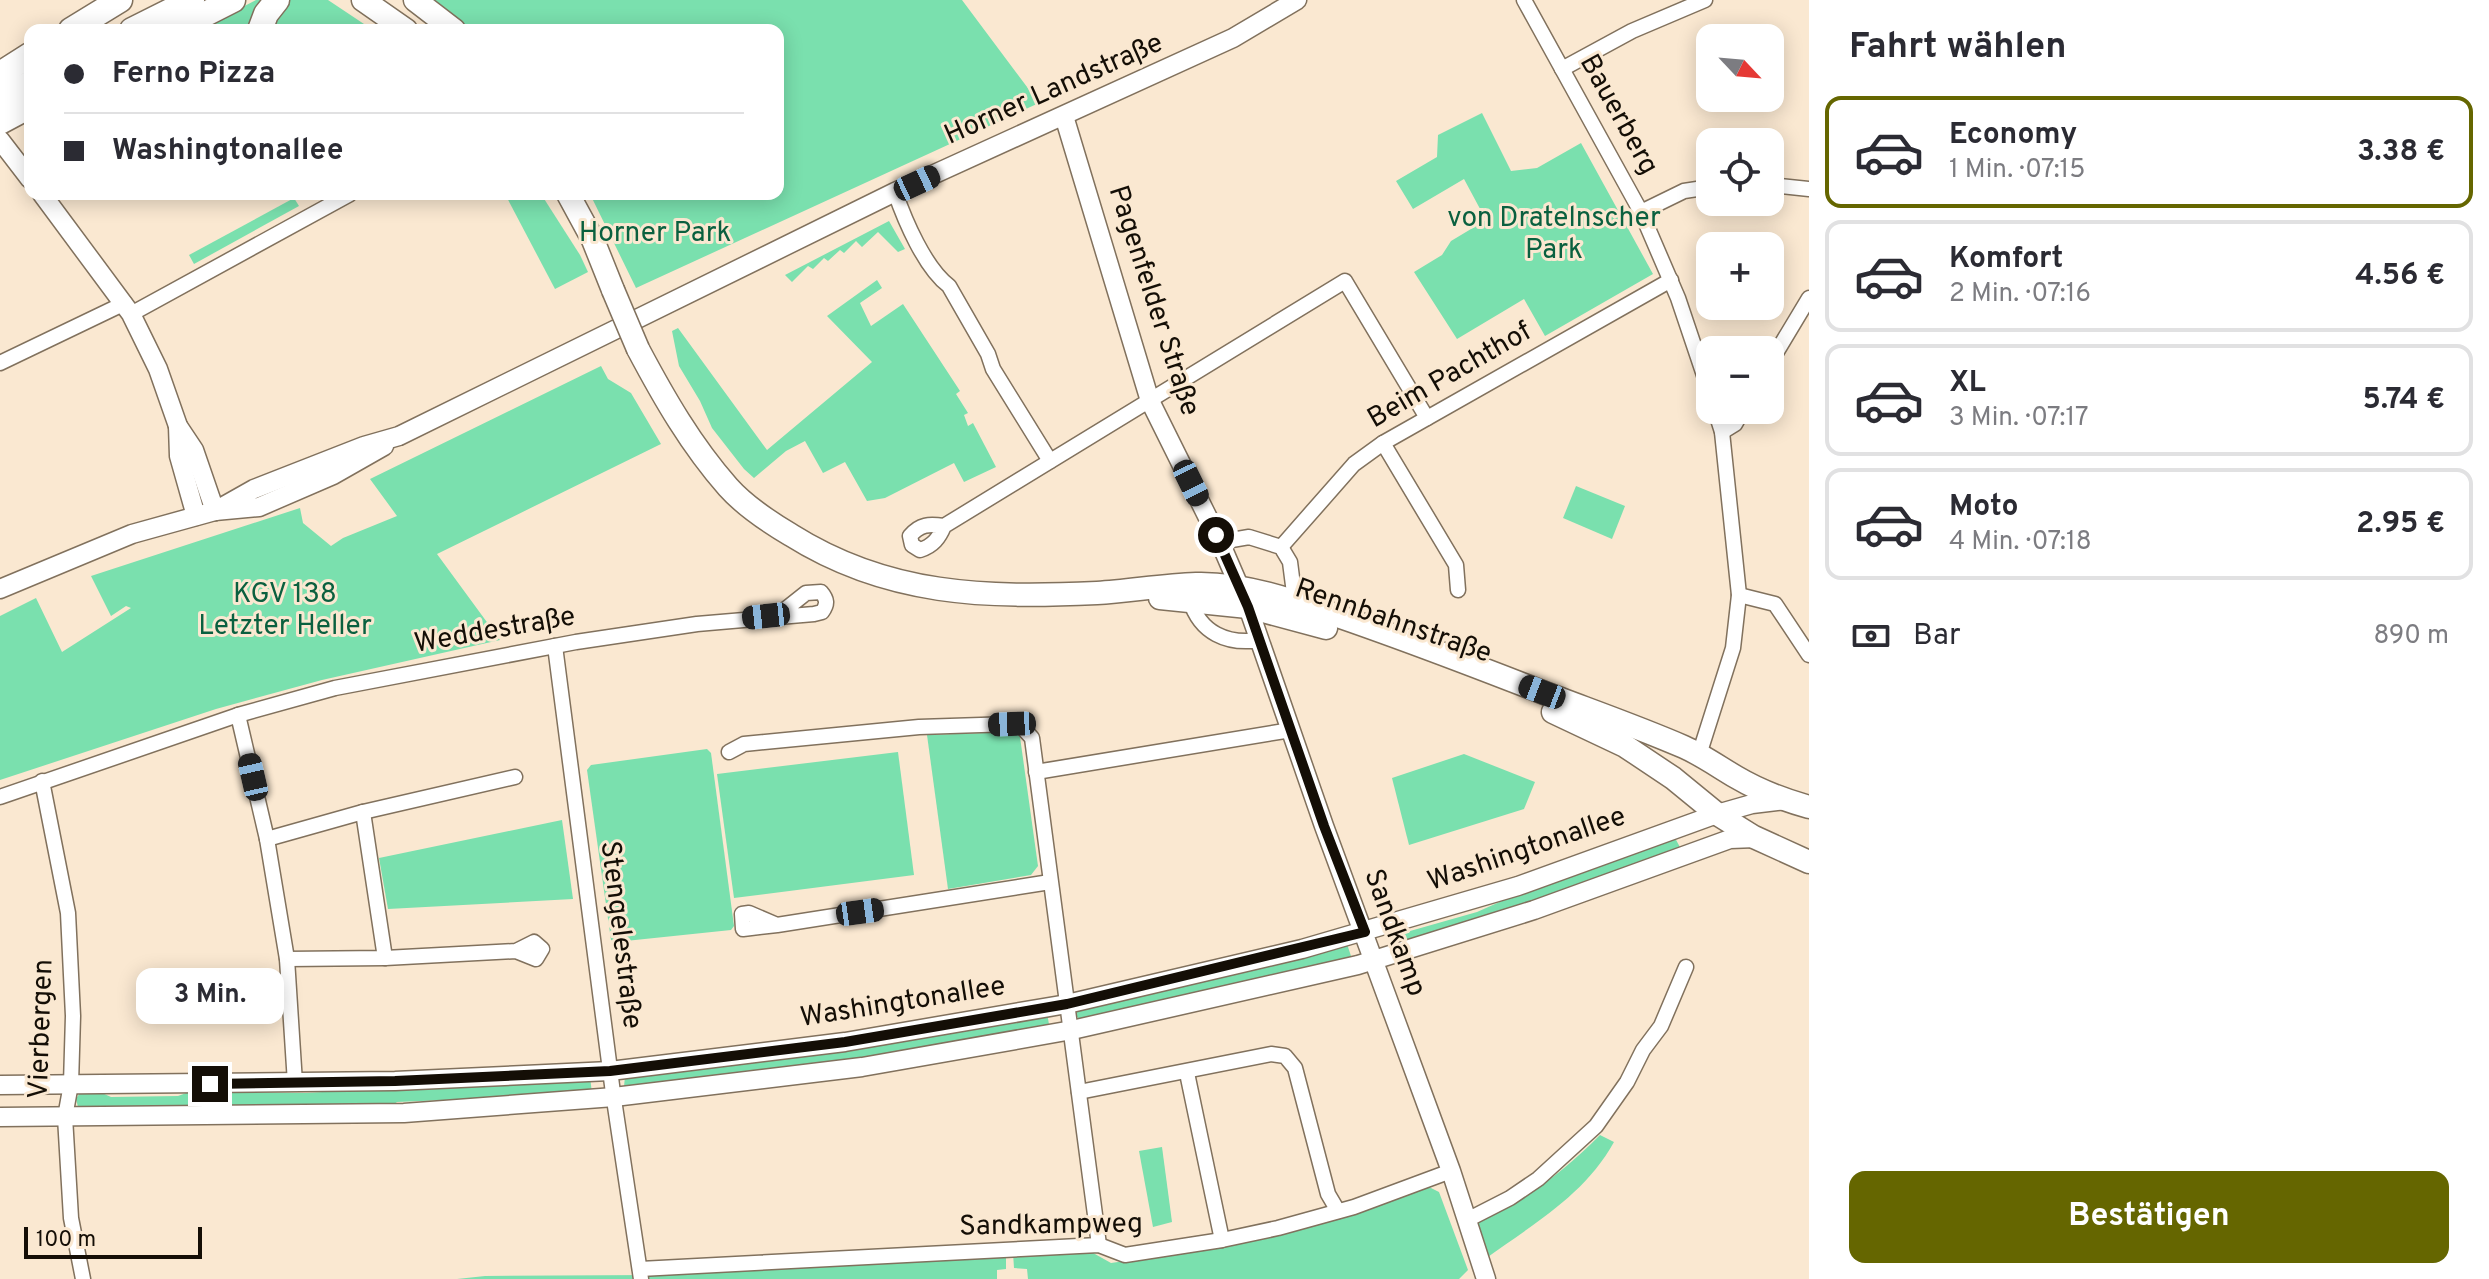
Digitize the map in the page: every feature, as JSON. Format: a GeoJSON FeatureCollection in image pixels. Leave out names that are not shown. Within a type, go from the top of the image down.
{"type":"FeatureCollection","features":[{"type":"Feature","properties":{"kind":"highway"},"geometry":{"type":"LineString","coordinates":[[81,24],[120,0]]}},
{"type":"Feature","properties":{"kind":"highway"},"geometry":{"type":"LineString","coordinates":[[144,24],[192,0]]}},
{"type":"Feature","properties":{"kind":"highway"},"geometry":{"type":"LineString","coordinates":[[186,24],[233,0]]}},
{"type":"Feature","properties":{"kind":"highway"},"geometry":{"type":"LineString","coordinates":[[262,24],[277,0]]}},
{"type":"Feature","properties":{"kind":"highway"},"geometry":{"type":"LineString","coordinates":[[0,74],[24,59]]}},
{"type":"Feature","properties":{"kind":"highway"},"geometry":{"type":"LineString","coordinates":[[7,124],[24,94]]}},
{"type":"Feature","properties":{"kind":"highway"},"geometry":{"type":"LineString","coordinates":[[7,124],[24,111]]}},
{"type":"Feature","properties":{"kind":"main road"},"geometry":{"type":"LineString","coordinates":[[363,0],[397,24]]}},
{"type":"Feature","properties":{"kind":"main road"},"geometry":{"type":"LineString","coordinates":[[415,0],[446,24]]}},
{"type":"Feature","properties":{"kind":"main road"},"geometry":{"type":"LineString","coordinates":[[571,200],[593,240],[638,349],[681,425],[731,490],[808,546],[861,572],[952,592],[1013,595],[1099,593],[1196,584],[1243,597]]}},
{"type":"Feature","properties":{"kind":"main road"},"geometry":{"type":"LineString","coordinates":[[1099,593],[1190,600],[1243,597]]}},
{"type":"Feature","properties":{"kind":"main road","name":"Rennbahnstraße"},"geometry":{"type":"LineString","coordinates":[[1243,597],[1295,601],[1454,658],[1699,755],[1739,779],[1809,807]]}},
{"type":"Feature","properties":{"kind":"main road","name":"Rennbahnstraße"},"geometry":{"type":"LineString","coordinates":[[1243,597],[1398,652],[1579,723],[1625,746],[1673,778],[1717,814],[1755,837],[1809,862]]}},
{"type":"Feature","properties":{"kind":"street","name":"Horner Landstraße"},"geometry":{"type":"LineString","coordinates":[[0,589],[104,544],[215,511],[259,507],[294,493],[369,457],[399,436],[895,192],[1233,38],[1297,0]]}},
{"type":"Feature","properties":{"kind":"street","name":"Bauerberg"},"geometry":{"type":"LineString","coordinates":[[1524,0],[1641,212],[1671,280],[1696,352]]}},
{"type":"Feature","properties":{"kind":"street"},"geometry":{"type":"LineString","coordinates":[[1562,69],[1632,31],[1705,0]]}},
{"type":"Feature","properties":{"kind":"street","name":"Pagenfelder Straße"},"geometry":{"type":"LineString","coordinates":[[1064,116],[1150,401],[1220,542],[1243,597]]}},
{"type":"Feature","properties":{"kind":"street"},"geometry":{"type":"LineString","coordinates":[[7,124],[24,165]]}},
{"type":"Feature","properties":{"kind":"street"},"geometry":{"type":"LineString","coordinates":[[1784,186],[1809,189]]}},
{"type":"Feature","properties":{"kind":"street"},"geometry":{"type":"LineString","coordinates":[[1641,212],[1684,191],[1696,189]]}},
{"type":"Feature","properties":{"kind":"street"},"geometry":{"type":"LineString","coordinates":[[895,192],[918,243],[940,280],[949,286],[988,354],[993,369],[1050,461]]}},
{"type":"Feature","properties":{"kind":"street"},"geometry":{"type":"LineString","coordinates":[[46,200],[128,309],[158,369],[178,426],[194,450],[215,511]]}},
{"type":"Feature","properties":{"kind":"street"},"geometry":{"type":"LineString","coordinates":[[0,363],[128,309],[338,200]]}},
{"type":"Feature","properties":{"kind":"street","name":"Beim Pachthof"},"geometry":{"type":"LineString","coordinates":[[1281,547],[1354,464],[1383,443],[1671,280]]}},
{"type":"Feature","properties":{"kind":"street"},"geometry":{"type":"LineString","coordinates":[[944,526],[1345,281],[1427,418]]}},
{"type":"Feature","properties":{"kind":"street"},"geometry":{"type":"LineString","coordinates":[[1784,340],[1809,298]]}},
{"type":"Feature","properties":{"kind":"street"},"geometry":{"type":"LineString","coordinates":[[1699,755],[1733,648],[1739,595],[1719,424]]}},
{"type":"Feature","properties":{"kind":"street"},"geometry":{"type":"LineString","coordinates":[[1722,432],[1735,424]]}},
{"type":"Feature","properties":{"kind":"street"},"geometry":{"type":"LineString","coordinates":[[178,426],[179,456],[196,516]]}},
{"type":"Feature","properties":{"kind":"street"},"geometry":{"type":"LineString","coordinates":[[1383,443],[1456,565],[1458,590]]}},
{"type":"Feature","properties":{"kind":"street"},"geometry":{"type":"LineString","coordinates":[[1220,542],[1249,537],[1281,547],[1290,562],[1295,601]]}},
{"type":"Feature","properties":{"kind":"street"},"geometry":{"type":"LineString","coordinates":[[1739,595],[1775,604],[1809,655]]}},
{"type":"Feature","properties":{"kind":"street","name":"Sandkamp"},"geometry":{"type":"LineString","coordinates":[[1243,597],[1451,1171],[1486,1279]]}},
{"type":"Feature","properties":{"kind":"street"},"geometry":{"type":"LineString","coordinates":[[1190,600],[1201,624],[1213,634],[1242,643],[1260,640]]}},
{"type":"Feature","properties":{"kind":"street","name":"Weddestraße"},"geometry":{"type":"LineString","coordinates":[[0,797],[238,715],[335,688],[555,646],[697,624],[777,616]]}},
{"type":"Feature","properties":{"kind":"street","name":"Stengelestraße"},"geometry":{"type":"LineString","coordinates":[[555,646],[610,1071],[640,1274]]}},
{"type":"Feature","properties":{"kind":"street"},"geometry":{"type":"LineString","coordinates":[[238,715],[267,839],[287,959],[295,1083]]}},
{"type":"Feature","properties":{"kind":"street"},"geometry":{"type":"LineString","coordinates":[[729,752],[744,744],[905,728],[1012,724],[1022,727],[1032,738],[1099,1245]]}},
{"type":"Feature","properties":{"kind":"street"},"geometry":{"type":"LineString","coordinates":[[1036,772],[1291,730]]}},
{"type":"Feature","properties":{"kind":"street"},"geometry":{"type":"LineString","coordinates":[[267,839],[363,812],[515,777]]}},
{"type":"Feature","properties":{"kind":"street","name":"Vierbergen"},"geometry":{"type":"LineString","coordinates":[[42,781],[68,913],[73,1016],[71,1084],[65,1117],[71,1218],[83,1279]]}},
{"type":"Feature","properties":{"kind":"street","name":"Washingtonallee"},"geometry":{"type":"LineString","coordinates":[[0,1085],[295,1083],[610,1071],[845,1042],[1067,1004],[1365,932],[1518,886],[1717,814],[1752,804],[1786,800]]}},
{"type":"Feature","properties":{"kind":"street"},"geometry":{"type":"LineString","coordinates":[[363,812],[385,958]]}},
{"type":"Feature","properties":{"kind":"street","name":"Washingtonallee"},"geometry":{"type":"LineString","coordinates":[[0,1117],[404,1113],[614,1097],[862,1067],[1072,1030],[1283,983],[1534,910],[1730,839],[1755,837]]}},
{"type":"Feature","properties":{"kind":"street"},"geometry":{"type":"LineString","coordinates":[[777,925],[1050,882]]}},
{"type":"Feature","properties":{"kind":"street"},"geometry":{"type":"LineString","coordinates":[[287,959],[385,958],[516,951]]}},
{"type":"Feature","properties":{"kind":"street"},"geometry":{"type":"LineString","coordinates":[[1467,1220],[1510,1198],[1538,1179],[1596,1126],[1661,1026],[1686,967]]}},
{"type":"Feature","properties":{"kind":"street"},"geometry":{"type":"LineString","coordinates":[[1079,1092],[1279,1054],[1295,1068],[1328,1194],[1338,1211]]}},
{"type":"Feature","properties":{"kind":"street"},"geometry":{"type":"LineString","coordinates":[[1187,1073],[1222,1240]]}},
{"type":"Feature","properties":{"kind":"street","name":"Sandkampweg"},"geometry":{"type":"LineString","coordinates":[[640,1274],[1099,1245],[1125,1255],[1278,1228],[1338,1211],[1451,1171]]}},
{"type":"Feature","properties":{"kind":"green space"},"geometry":{"type":"Polygon","coordinates":[[[256,0],[269,0],[257,24],[210,24],[256,0]]]}},
{"type":"Feature","properties":{"kind":"green space"},"geometry":{"type":"Polygon","coordinates":[[[290,0],[328,0],[364,24],[272,24],[290,0]]]}},
{"type":"Feature","properties":{"kind":"green space","name":"Horner Park"},"geometry":{"type":"Polygon","coordinates":[[[432,0],[962,0],[1039,103],[636,288],[593,200],[784,200],[784,24],[463,24],[432,0]]]}},
{"type":"Feature","properties":{"kind":"green space","name":"von Dratelnscher Park"},"geometry":{"type":"Polygon","coordinates":[[[1482,113],[1511,171],[1537,168],[1581,143],[1653,274],[1545,336],[1524,299],[1457,339],[1414,272],[1442,255],[1451,241],[1486,220],[1464,179],[1413,209],[1396,181],[1437,157],[1438,135],[1482,113]]]}},
{"type":"Feature","properties":{"kind":"green space"},"geometry":{"type":"Polygon","coordinates":[[[290,200],[295,200],[299,206],[194,264],[189,255],[290,200]]]}},
{"type":"Feature","properties":{"kind":"green space"},"geometry":{"type":"Polygon","coordinates":[[[508,200],[545,200],[580,255],[588,272],[555,289],[508,200]]]}},
{"type":"Feature","properties":{"kind":"green space"},"geometry":{"type":"Polygon","coordinates":[[[889,221],[905,249],[898,252],[878,232],[862,247],[856,241],[844,253],[840,250],[828,261],[824,258],[813,269],[808,266],[792,282],[785,275],[889,221]]]}},
{"type":"Feature","properties":{"kind":"green space"},"geometry":{"type":"Polygon","coordinates":[[[877,280],[882,288],[860,303],[871,326],[903,304],[960,391],[956,394],[968,413],[964,415],[968,426],[973,423],[996,467],[964,482],[954,463],[885,498],[867,501],[845,462],[823,473],[805,441],[786,451],[754,478],[712,428],[679,366],[672,331],[678,328],[767,450],[872,362],[827,316],[877,280]]]}},
{"type":"Feature","properties":{"kind":"green space","name":"KGV 138 Letzter Heller"},"geometry":{"type":"Polygon","coordinates":[[[601,366],[608,379],[631,393],[661,444],[437,554],[500,640],[322,680],[216,709],[0,780],[0,616],[36,598],[62,652],[131,608],[126,606],[111,616],[91,576],[300,508],[303,523],[331,546],[397,516],[370,479],[601,366]]]}},
{"type":"Feature","properties":{"kind":"green space"},"geometry":{"type":"Polygon","coordinates":[[[1576,486],[1625,506],[1612,539],[1563,518],[1576,486]]]}},
{"type":"Feature","properties":{"kind":"green space"},"geometry":{"type":"Polygon","coordinates":[[[1014,732],[1020,737],[1038,866],[1031,875],[948,889],[927,735],[1014,732]]]}},
{"type":"Feature","properties":{"kind":"green space"},"geometry":{"type":"Polygon","coordinates":[[[707,749],[711,753],[734,926],[731,930],[616,942],[611,940],[587,770],[591,765],[707,749]]]}},
{"type":"Feature","properties":{"kind":"green space"},"geometry":{"type":"Polygon","coordinates":[[[898,752],[914,875],[734,898],[717,774],[898,752]]]}},
{"type":"Feature","properties":{"kind":"green space"},"geometry":{"type":"Polygon","coordinates":[[[1464,754],[1535,782],[1524,809],[1409,845],[1392,778],[1464,754]]]}},
{"type":"Feature","properties":{"kind":"green space"},"geometry":{"type":"Polygon","coordinates":[[[562,820],[573,899],[388,909],[379,858],[562,820]]]}},
{"type":"Feature","properties":{"kind":"green space"},"geometry":{"type":"Polygon","coordinates":[[[1675,838],[1681,849],[1403,946],[1396,935],[1477,912],[1542,883],[1675,838]]]}},
{"type":"Feature","properties":{"kind":"green space"},"geometry":{"type":"Polygon","coordinates":[[[1346,941],[1352,959],[1082,1021],[1077,1017],[1077,1010],[1346,941]]]}},
{"type":"Feature","properties":{"kind":"green space"},"geometry":{"type":"Polygon","coordinates":[[[1047,1013],[1050,1030],[963,1047],[624,1087],[625,1076],[1047,1013]]]}},
{"type":"Feature","properties":{"kind":"green space"},"geometry":{"type":"Polygon","coordinates":[[[590,1076],[592,1094],[397,1102],[393,1105],[78,1107],[76,1099],[81,1091],[111,1097],[178,1096],[189,1092],[306,1093],[590,1076]]]}},
{"type":"Feature","properties":{"kind":"green space"},"geometry":{"type":"Polygon","coordinates":[[[1600,1135],[1614,1142],[1588,1178],[1556,1208],[1485,1259],[1473,1223],[1541,1186],[1600,1135]]]}},
{"type":"Feature","properties":{"kind":"green space"},"geometry":{"type":"Polygon","coordinates":[[[1162,1147],[1172,1222],[1153,1227],[1139,1151],[1162,1147]]]}},
{"type":"Feature","properties":{"kind":"green space"},"geometry":{"type":"Polygon","coordinates":[[[1429,1187],[1439,1192],[1468,1270],[1459,1279],[1028,1279],[1027,1269],[1014,1268],[1013,1253],[1086,1249],[1111,1263],[1174,1254],[1373,1205],[1429,1187]]]}},
{"type":"Feature","properties":{"kind":"green space"},"geometry":{"type":"Polygon","coordinates":[[[1006,1254],[1006,1269],[997,1270],[997,1279],[457,1279],[485,1276],[654,1275],[1006,1254]]]}},
{"type":"Feature","properties":{"kind":"route"},"geometry":{"type":"LineString","coordinates":[[210,1084],[395,1081],[610,1071],[845,1042],[1067,1004],[1365,932],[1324,826],[1248,607],[1216,535]]}}]}
